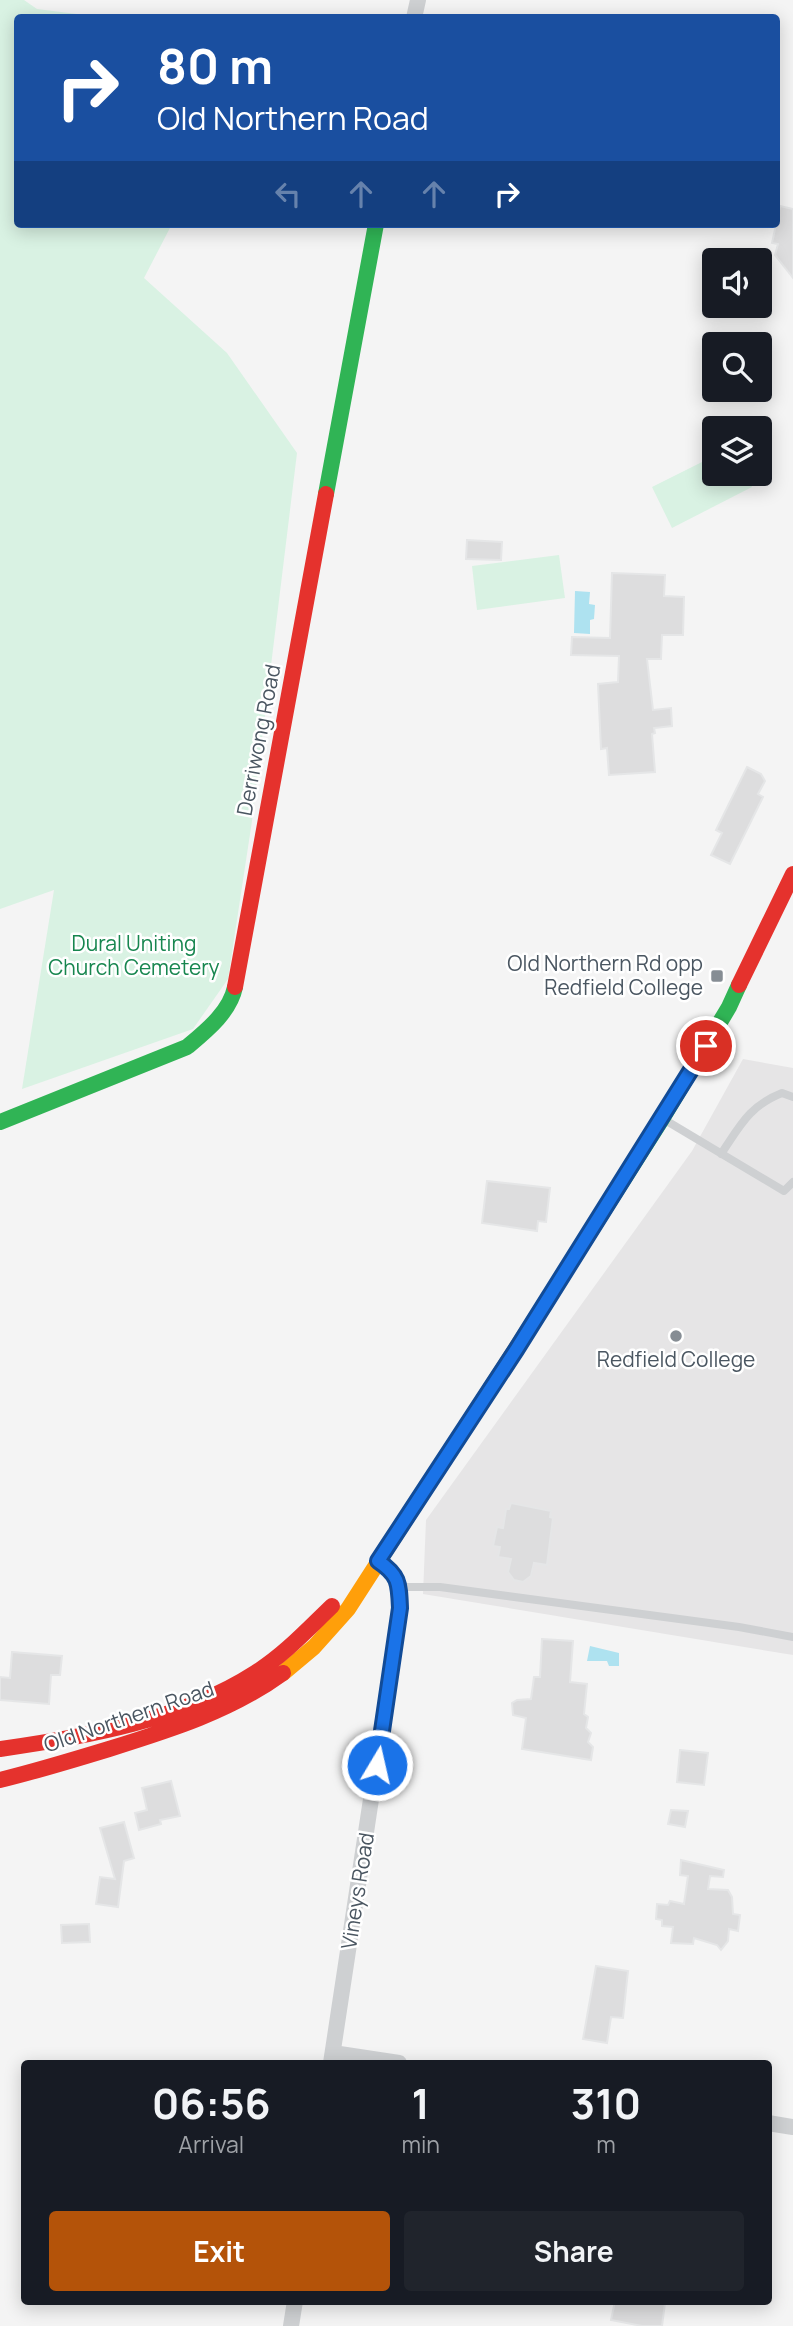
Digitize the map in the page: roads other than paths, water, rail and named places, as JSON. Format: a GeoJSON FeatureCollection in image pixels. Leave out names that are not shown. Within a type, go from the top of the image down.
{"type":"FeatureCollection","features":[{"type":"Feature","properties":{"kind":"main road","name":"Derriwong Road"},"geometry":{"type":"LineString","coordinates":[[0,1122],[187,1047],[210,1028],[233,998],[375,228]]}},
{"type":"Feature","properties":{"kind":"main road","name":"Old Northern Road"},"geometry":{"type":"LineString","coordinates":[[0,1780],[165,1732],[225,1707],[275,1680],[307,1654],[348,1609],[662,1119],[729,1007],[793,874]]}},
{"type":"Feature","properties":{"kind":"main road","name":"Old Northern Road"},"geometry":{"type":"LineString","coordinates":[[0,1749],[75,1738],[132,1724],[203,1699],[258,1672],[378,1561]]}},
{"type":"Feature","properties":{"kind":"street"},"geometry":{"type":"LineString","coordinates":[[378,1561],[393,1571],[400,1587]]}},
{"type":"Feature","properties":{"kind":"street","name":"Vineys Road"},"geometry":{"type":"LineString","coordinates":[[332,2058],[393,1661],[400,1587]]}},
{"type":"Feature","properties":{"kind":"street"},"geometry":{"type":"LineString","coordinates":[[332,2058],[358,2060]]}},
{"type":"Feature","properties":{"kind":"street"},"geometry":{"type":"LineString","coordinates":[[772,2124],[793,2127]]}},
{"type":"Feature","properties":{"kind":"street"},"geometry":{"type":"LineString","coordinates":[[291,2326],[294,2305]]}},
{"type":"Feature","properties":{"kind":"lane"},"geometry":{"type":"LineString","coordinates":[[721,1154],[747,1115],[765,1100],[782,1093],[793,1097]]}},
{"type":"Feature","properties":{"kind":"lane"},"geometry":{"type":"LineString","coordinates":[[662,1119],[785,1191],[793,1182]]}},
{"type":"Feature","properties":{"kind":"lane"},"geometry":{"type":"LineString","coordinates":[[400,1587],[440,1587],[726,1625],[793,1637]]}},
{"type":"Feature","properties":{"kind":"water"},"geometry":{"type":"Polygon","coordinates":[[[575,591],[590,592],[589,604],[595,605],[594,619],[590,620],[590,634],[574,633],[575,591]]]}},
{"type":"Feature","properties":{"kind":"water"},"geometry":{"type":"Polygon","coordinates":[[[590,1646],[619,1653],[619,1666],[609,1666],[607,1661],[587,1661],[590,1646]]]}},
{"type":"Feature","properties":{"kind":"place","name":"Old Northern Rd opp Redfield College"},"geometry":{"type":"Point","coordinates":[717,976]}},
{"type":"Feature","properties":{"kind":"place","name":"Redfield College"},"geometry":{"type":"Point","coordinates":[676,1336]}},
{"type":"Feature","properties":{"kind":"park label","name":"Dural Uniting Church Cemetery"},"geometry":{"type":"Point","coordinates":[134,956]}}]}
